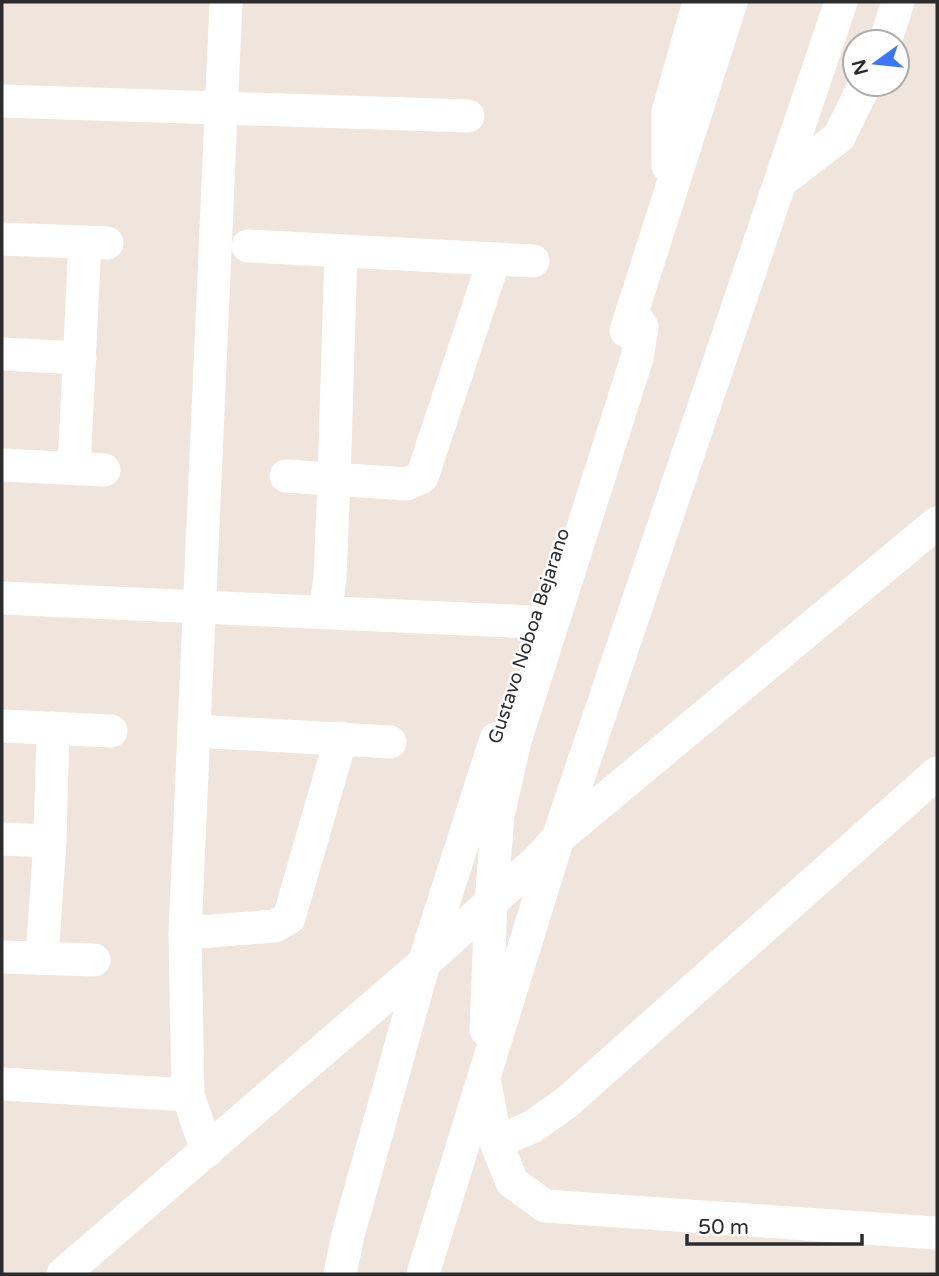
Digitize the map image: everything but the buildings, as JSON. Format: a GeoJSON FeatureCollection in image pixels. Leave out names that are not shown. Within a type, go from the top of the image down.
{"type":"FeatureCollection","features":[{"type":"Feature","properties":{"kind":"street"},"geometry":{"type":"LineString","coordinates":[[206,1151],[188,1095],[185,933],[226,2]]}},
{"type":"Feature","properties":{"kind":"street"},"geometry":{"type":"LineString","coordinates":[[669,198],[668,112],[699,2]]}},
{"type":"Feature","properties":{"kind":"street","name":"Gustavo Noboa Bejarano"},"geometry":{"type":"LineString","coordinates":[[340,1274],[348,1235],[424,963],[732,2]]}},
{"type":"Feature","properties":{"kind":"street"},"geometry":{"type":"LineString","coordinates":[[423,1274],[558,838],[841,2]]}},
{"type":"Feature","properties":{"kind":"street"},"geometry":{"type":"LineString","coordinates":[[890,28],[898,2]]}},
{"type":"Feature","properties":{"kind":"street"},"geometry":{"type":"LineString","coordinates":[[780,182],[839,137],[858,98]]}},
{"type":"Feature","properties":{"kind":"street"},"geometry":{"type":"LineString","coordinates":[[2,101],[468,116]]}},
{"type":"Feature","properties":{"kind":"street"},"geometry":{"type":"LineString","coordinates":[[2,239],[96,243],[80,358],[89,469],[2,466]]}},
{"type":"Feature","properties":{"kind":"street"},"geometry":{"type":"LineString","coordinates":[[248,246],[533,261]]}},
{"type":"Feature","properties":{"kind":"street"},"geometry":{"type":"LineString","coordinates":[[325,612],[330,578],[341,252]]}},
{"type":"Feature","properties":{"kind":"street"},"geometry":{"type":"LineString","coordinates":[[286,476],[407,484],[422,477],[494,260]]}},
{"type":"Feature","properties":{"kind":"street"},"geometry":{"type":"LineString","coordinates":[[632,312],[642,327],[637,358],[515,741],[498,815],[491,902],[484,1078],[496,1142],[512,1182],[545,1206],[937,1233]]}},
{"type":"Feature","properties":{"kind":"street"},"geometry":{"type":"LineString","coordinates":[[2,354],[80,358]]}},
{"type":"Feature","properties":{"kind":"street"},"geometry":{"type":"LineString","coordinates":[[63,1274],[424,963],[538,860],[558,838],[937,523]]}},
{"type":"Feature","properties":{"kind":"street"},"geometry":{"type":"LineString","coordinates":[[2,598],[533,622]]}},
{"type":"Feature","properties":{"kind":"street"},"geometry":{"type":"LineString","coordinates":[[2,726],[111,731]]}},
{"type":"Feature","properties":{"kind":"street"},"geometry":{"type":"LineString","coordinates":[[42,958],[50,841],[53,728]]}},
{"type":"Feature","properties":{"kind":"street"},"geometry":{"type":"LineString","coordinates":[[195,731],[390,742]]}},
{"type":"Feature","properties":{"kind":"street"},"geometry":{"type":"LineString","coordinates":[[185,933],[275,926],[289,918],[341,738]]}},
{"type":"Feature","properties":{"kind":"street"},"geometry":{"type":"LineString","coordinates":[[496,1142],[532,1127],[566,1103],[937,773]]}},
{"type":"Feature","properties":{"kind":"street"},"geometry":{"type":"LineString","coordinates":[[498,815],[505,832],[513,842],[533,845],[558,838]]}},
{"type":"Feature","properties":{"kind":"street"},"geometry":{"type":"LineString","coordinates":[[2,839],[50,841]]}},
{"type":"Feature","properties":{"kind":"street"},"geometry":{"type":"LineString","coordinates":[[2,957],[93,960]]}},
{"type":"Feature","properties":{"kind":"street"},"geometry":{"type":"LineString","coordinates":[[2,1084],[188,1095]]}}]}
